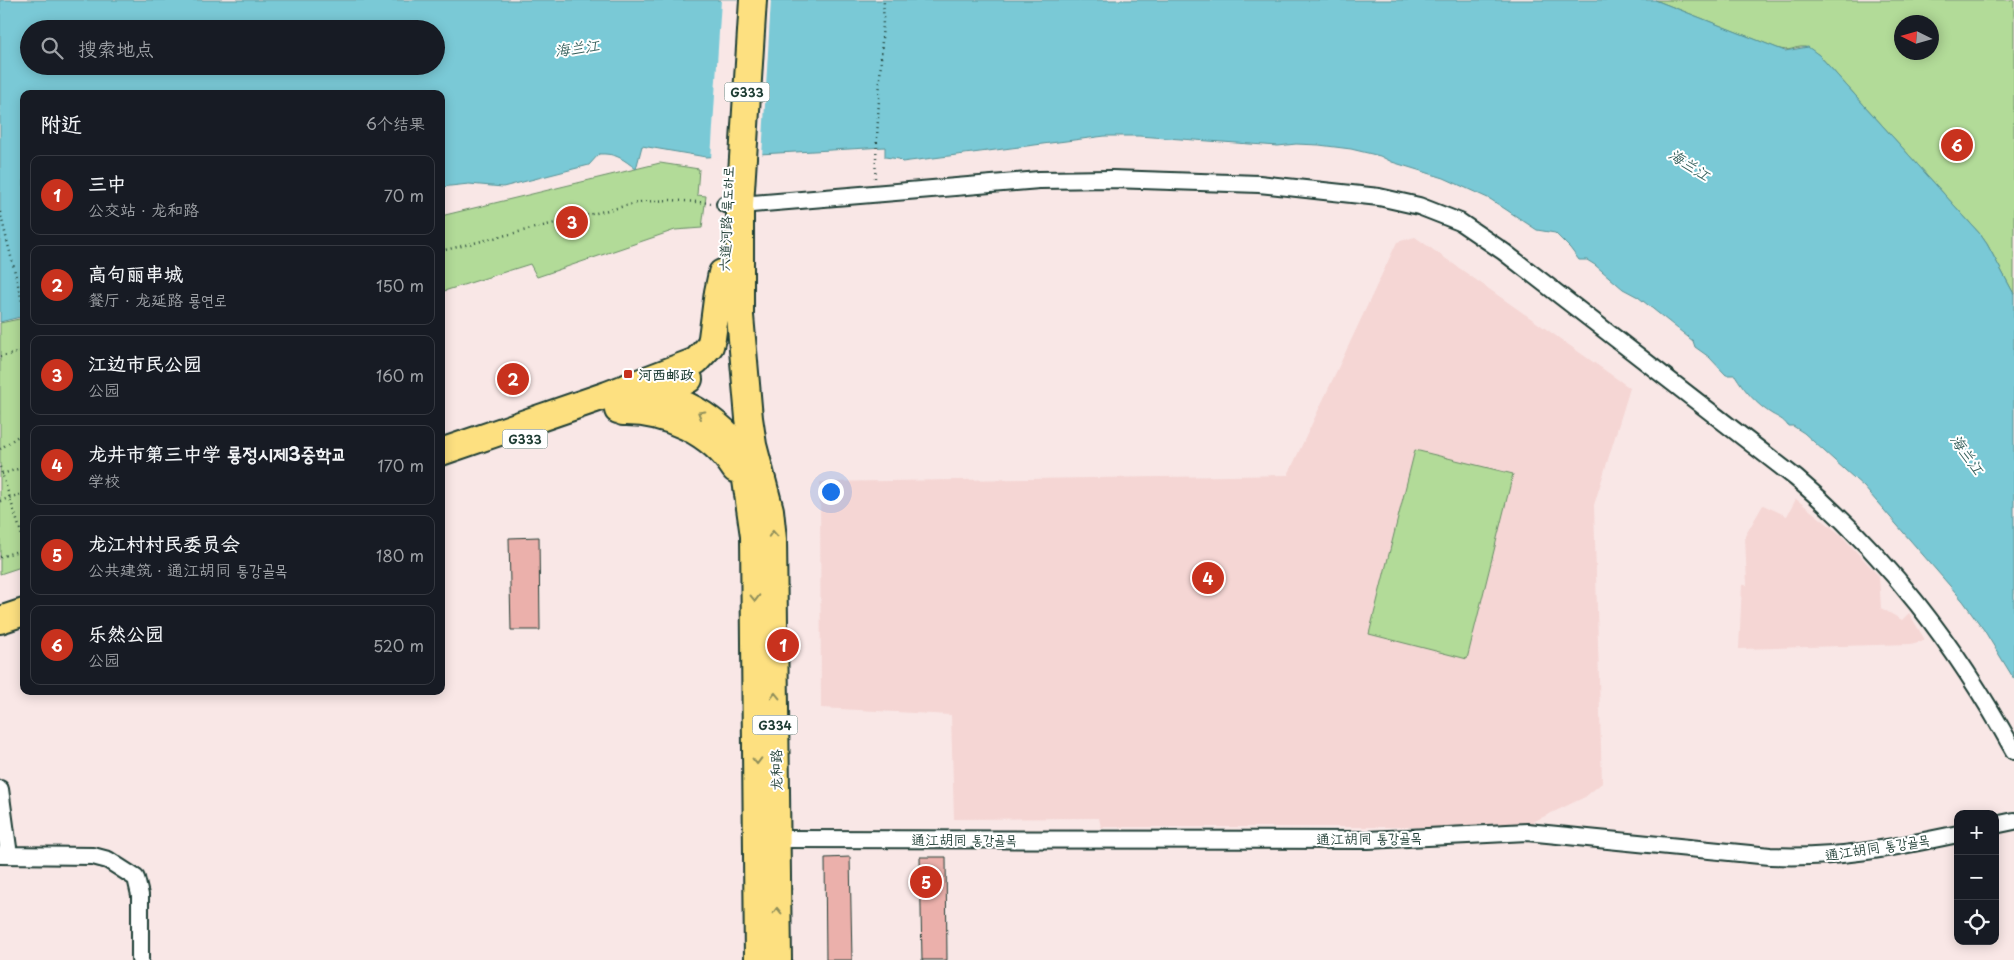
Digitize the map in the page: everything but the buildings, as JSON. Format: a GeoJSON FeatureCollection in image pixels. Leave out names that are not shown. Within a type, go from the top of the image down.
{"type":"FeatureCollection","features":[{"type":"Feature","properties":{"kind":"highway","name":"六道河路 륙도하로"},"geometry":{"type":"LineString","coordinates":[[738,0],[733,194],[740,316],[749,418],[754,445],[757,494]]}},
{"type":"Feature","properties":{"kind":"highway","name":"六道河路 륙도하로"},"geometry":{"type":"LineString","coordinates":[[742,449],[729,346],[727,293],[722,273],[733,194],[753,0]]}},
{"type":"Feature","properties":{"kind":"highway"},"geometry":{"type":"LineString","coordinates":[[609,404],[687,365],[704,353],[712,338],[722,273]]}},
{"type":"Feature","properties":{"kind":"highway"},"geometry":{"type":"LineString","coordinates":[[658,396],[709,367],[729,346],[740,316]]}},
{"type":"Feature","properties":{"kind":"highway","name":"G334"},"geometry":{"type":"LineString","coordinates":[[609,404],[626,394],[658,396],[681,404],[709,419],[742,449],[757,494]]}},
{"type":"Feature","properties":{"kind":"highway","name":"G334"},"geometry":{"type":"LineString","coordinates":[[609,404],[650,413],[692,430],[714,447],[733,466],[741,479],[757,494]]}},
{"type":"Feature","properties":{"kind":"highway","name":"G333"},"geometry":{"type":"LineString","coordinates":[[445,451],[609,404]]}},
{"type":"Feature","properties":{"kind":"highway","name":"G333"},"geometry":{"type":"LineString","coordinates":[[445,467],[578,420],[609,404]]}},
{"type":"Feature","properties":{"kind":"highway","name":"龙和路"},"geometry":{"type":"LineString","coordinates":[[757,494],[772,524],[774,561],[778,960]]}},
{"type":"Feature","properties":{"kind":"highway","name":"龙和路"},"geometry":{"type":"LineString","coordinates":[[757,494],[754,536],[758,960]]}},
{"type":"Feature","properties":{"kind":"highway"},"geometry":{"type":"LineString","coordinates":[[0,602],[20,595]]}},
{"type":"Feature","properties":{"kind":"highway"},"geometry":{"type":"LineString","coordinates":[[0,620],[20,613]]}},
{"type":"Feature","properties":{"kind":"street"},"geometry":{"type":"LineString","coordinates":[[733,194],[874,195],[1048,180],[1112,179],[1259,184],[1379,197],[1419,206],[1460,222],[1504,252],[1830,507],[1906,589],[1948,643],[2014,751]]}},
{"type":"Feature","properties":{"kind":"street"},"geometry":{"type":"LineString","coordinates":[[0,789],[4,855],[93,856],[108,860],[136,878],[140,895],[140,960]]}},
{"type":"Feature","properties":{"kind":"street"},"geometry":{"type":"LineString","coordinates":[[1999,824],[2014,821]]}},
{"type":"Feature","properties":{"kind":"street","name":"通江胡同 통강골목"},"geometry":{"type":"LineString","coordinates":[[776,839],[1368,840],[1527,832],[1802,858],[1847,855],[1954,835]]}},
{"type":"Feature","properties":{"kind":"path"},"geometry":{"type":"LineString","coordinates":[[874,195],[884,0]]}},
{"type":"Feature","properties":{"kind":"path"},"geometry":{"type":"LineString","coordinates":[[445,250],[647,201],[733,194]]}},
{"type":"Feature","properties":{"kind":"path"},"geometry":{"type":"LineString","coordinates":[[0,212],[20,293]]}},
{"type":"Feature","properties":{"kind":"path"},"geometry":{"type":"LineString","coordinates":[[0,357],[20,353]]}},
{"type":"Feature","properties":{"kind":"path"},"geometry":{"type":"LineString","coordinates":[[0,449],[20,435]]}},
{"type":"Feature","properties":{"kind":"path"},"geometry":{"type":"LineString","coordinates":[[0,467],[20,529]]}},
{"type":"Feature","properties":{"kind":"path"},"geometry":{"type":"LineString","coordinates":[[2,474],[20,468]]}},
{"type":"Feature","properties":{"kind":"path"},"geometry":{"type":"LineString","coordinates":[[0,501],[20,494]]}},
{"type":"Feature","properties":{"kind":"path"},"geometry":{"type":"LineString","coordinates":[[0,557],[20,550]]}},
{"type":"Feature","properties":{"kind":"shaded area"},"geometry":{"type":"Polygon","coordinates":[[[1415,237],[1630,388],[1594,505],[1602,783],[1585,797],[1522,827],[1101,827],[1099,818],[954,819],[951,715],[821,708],[820,482],[1288,475],[1397,242],[1415,237]]]}},
{"type":"Feature","properties":{"kind":"shaded area"},"geometry":{"type":"Polygon","coordinates":[[[1796,499],[1840,534],[1879,576],[1881,608],[1902,620],[1909,613],[1925,640],[1911,644],[1739,649],[1742,585],[1747,585],[1745,536],[1763,505],[1787,516],[1796,499]]]}},
{"type":"Feature","properties":{"kind":"green space"},"geometry":{"type":"Polygon","coordinates":[[[1655,0],[2014,0],[2014,294],[1980,234],[1819,55],[1805,47],[1786,50],[1655,0]]]}},
{"type":"Feature","properties":{"kind":"green space"},"geometry":{"type":"Polygon","coordinates":[[[660,163],[699,169],[697,195],[706,196],[702,228],[675,230],[537,277],[530,264],[445,291],[445,215],[660,163]]]}},
{"type":"Feature","properties":{"kind":"green space"},"geometry":{"type":"Polygon","coordinates":[[[20,319],[20,567],[0,574],[0,323],[20,319]]]}},
{"type":"Feature","properties":{"kind":"green space"},"geometry":{"type":"Polygon","coordinates":[[[1415,450],[1513,474],[1467,659],[1369,634],[1415,450]]]}},
{"type":"Feature","properties":{"kind":"water","name":"海兰江"},"geometry":{"type":"Polygon","coordinates":[[[0,0],[1655,0],[1785,51],[1808,47],[1819,55],[1980,234],[2014,294],[2014,679],[1984,630],[1963,601],[1864,487],[1804,433],[1793,426],[1788,426],[1783,420],[1756,402],[1735,375],[1726,375],[1709,357],[1695,347],[1693,341],[1638,297],[1623,289],[1595,265],[1587,260],[1579,260],[1555,233],[1537,230],[1490,199],[1444,178],[1392,162],[1380,156],[1351,149],[1319,145],[1296,144],[1278,146],[1139,136],[1105,136],[902,162],[899,159],[885,157],[885,147],[706,157],[642,146],[636,169],[619,157],[599,154],[589,165],[503,187],[469,184],[445,187],[445,90],[20,90],[20,317],[0,322],[0,0]]]}},
{"type":"Feature","properties":{"kind":"pier"},"geometry":{"type":"Polygon","coordinates":[[[721,0],[771,0],[762,157],[711,159],[721,0]]]}},
{"type":"Feature","properties":{"kind":"place","name":"乐然公园"},"geometry":{"type":"Point","coordinates":[1957,145]}},
{"type":"Feature","properties":{"kind":"place","name":"江边市民公园"},"geometry":{"type":"Point","coordinates":[572,222]}},
{"type":"Feature","properties":{"kind":"place","name":"河西邮政"},"geometry":{"type":"Point","coordinates":[628,374]}},
{"type":"Feature","properties":{"kind":"place","name":"高句丽串城"},"geometry":{"type":"Point","coordinates":[513,379]}},
{"type":"Feature","properties":{"kind":"place","name":"龙井市第三中学 룡정시제3중학교"},"geometry":{"type":"Point","coordinates":[1208,578]}},
{"type":"Feature","properties":{"kind":"place","name":"三中"},"geometry":{"type":"Point","coordinates":[783,645]}},
{"type":"Feature","properties":{"kind":"place","name":"龙江村村民委员会"},"geometry":{"type":"Point","coordinates":[926,882]}}]}
